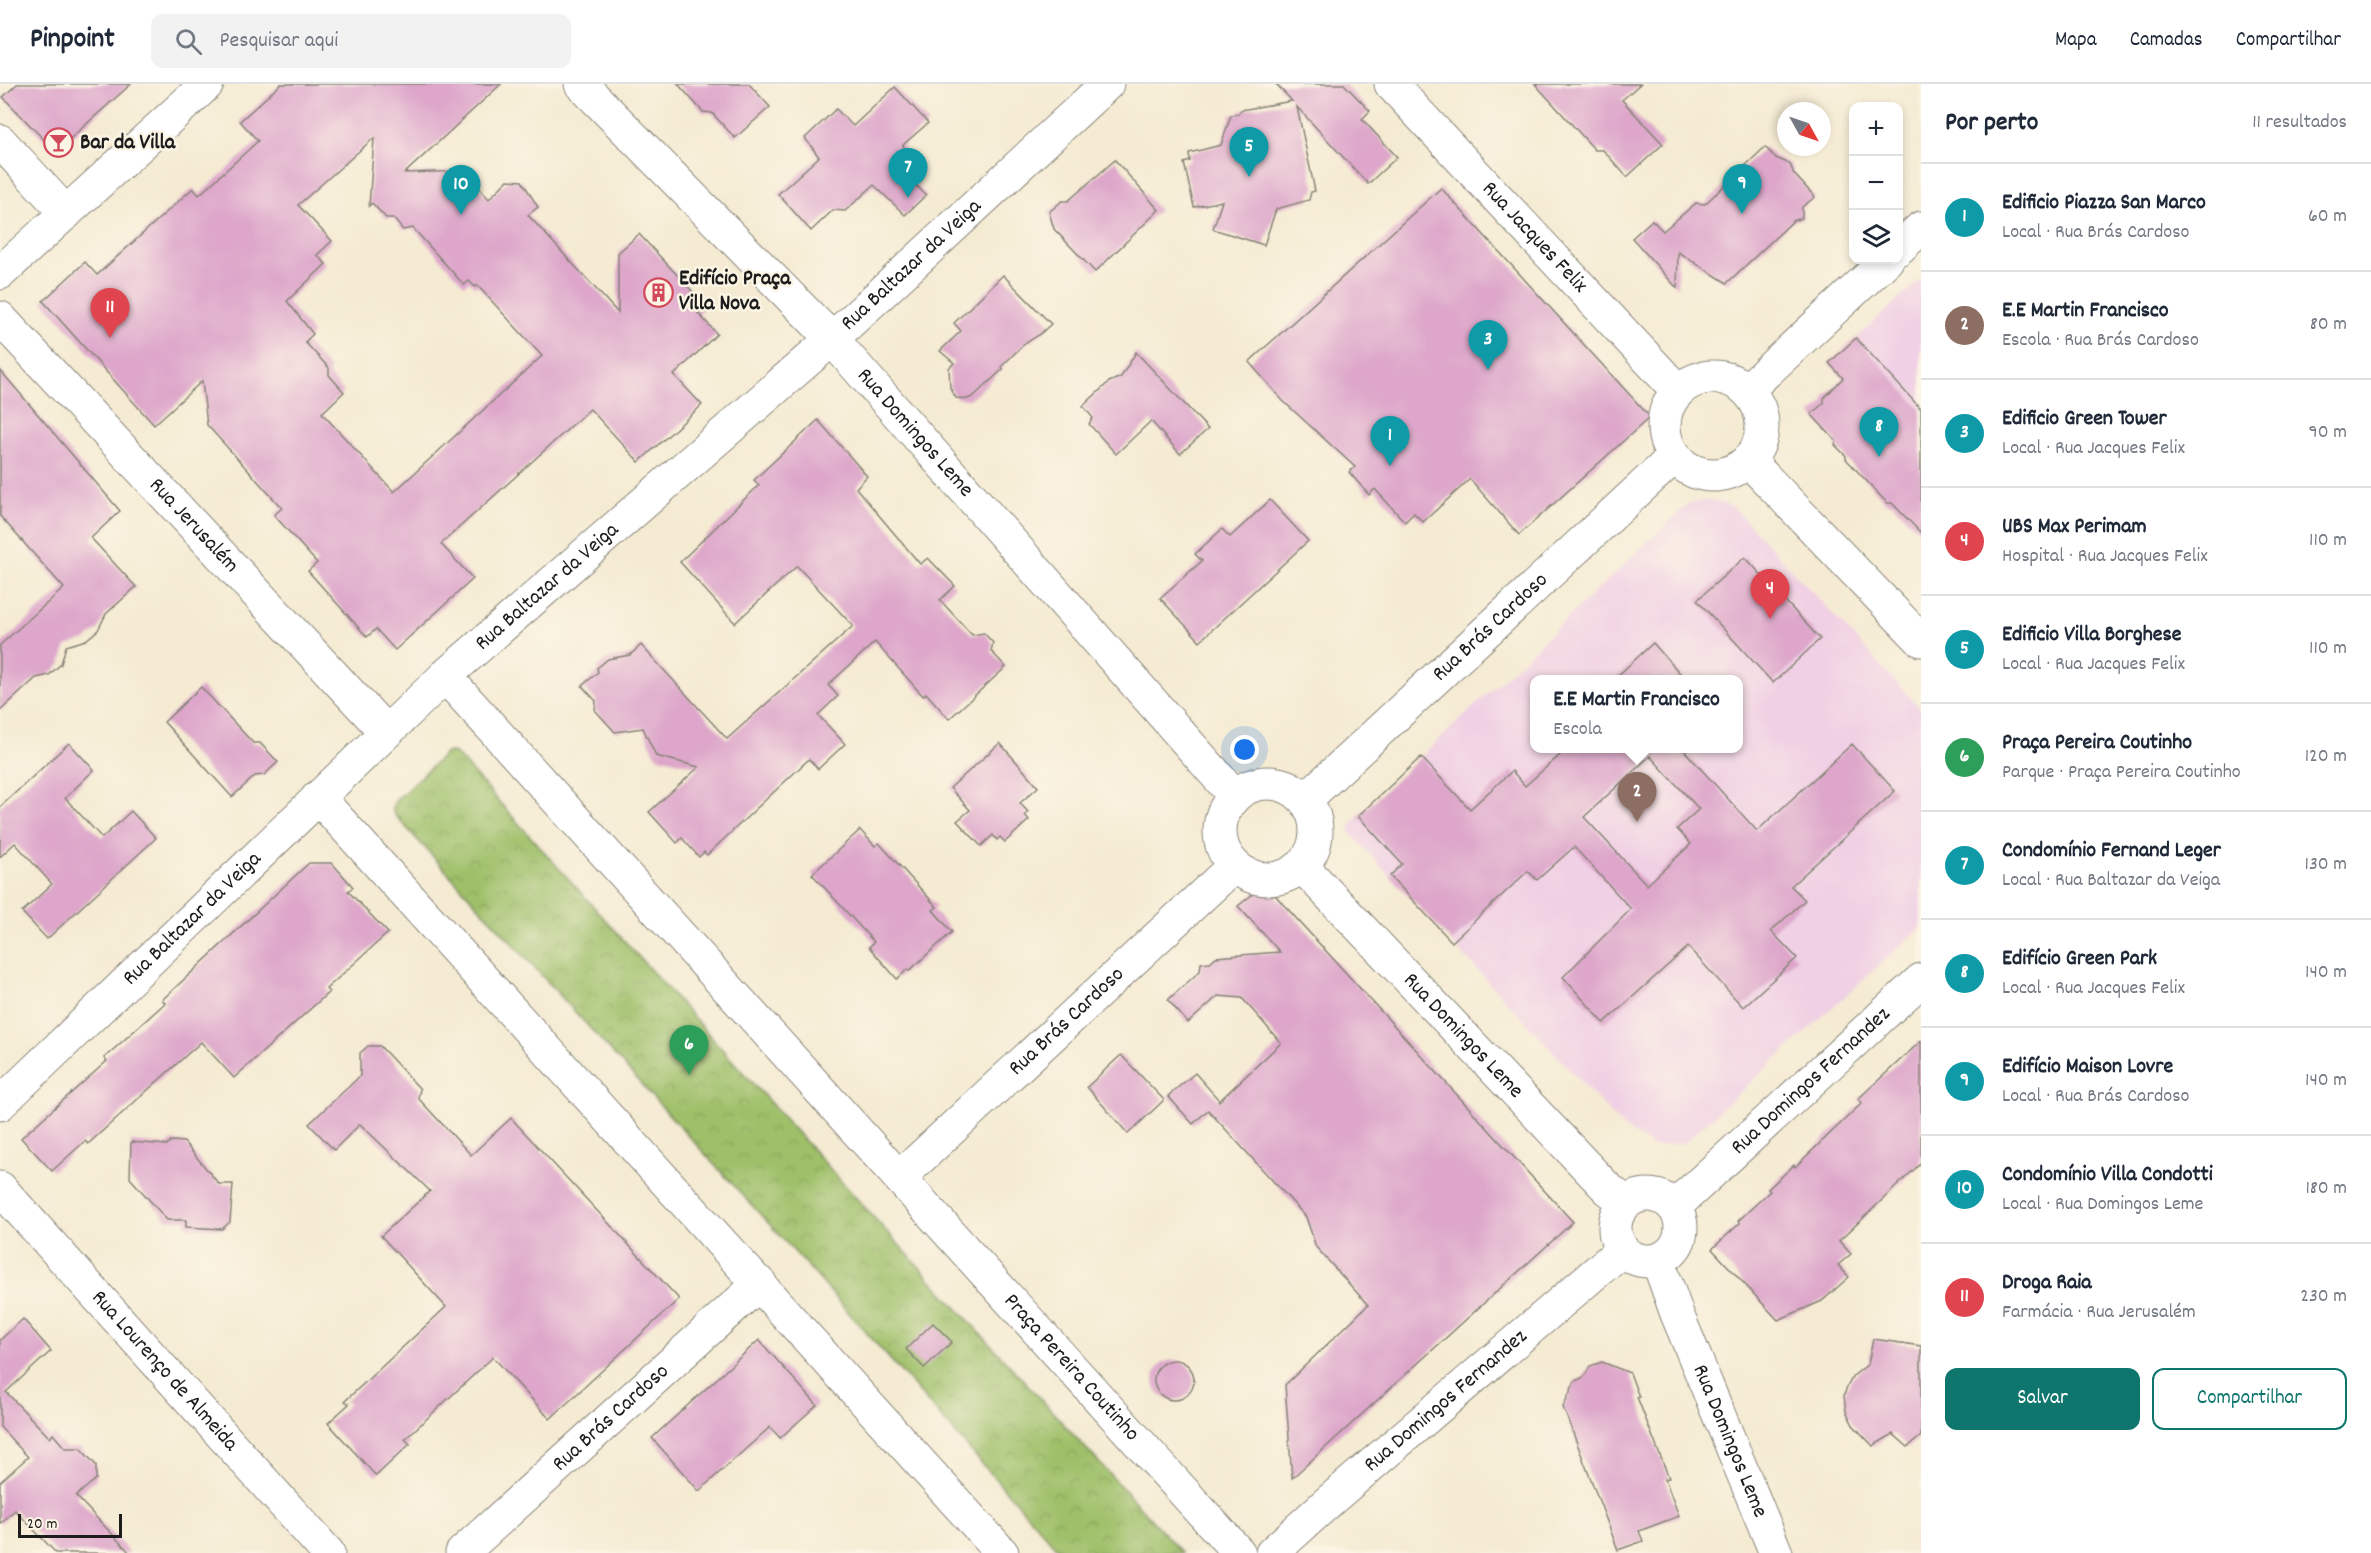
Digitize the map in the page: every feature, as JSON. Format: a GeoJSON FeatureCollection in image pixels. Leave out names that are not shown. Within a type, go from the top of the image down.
{"type":"FeatureCollection","features":[{"type":"Feature","properties":{"kind":"street"},"geometry":{"type":"LineString","coordinates":[[0,273],[207,84]]}},
{"type":"Feature","properties":{"kind":"street","name":"Rua Domingos Leme"},"geometry":{"type":"LineString","coordinates":[[581,84],[832,339],[1234,795]]}},
{"type":"Feature","properties":{"kind":"street","name":"Rua Baltazar da Veiga"},"geometry":{"type":"LineString","coordinates":[[0,1104],[446,676],[832,339],[1107,84]]}},
{"type":"Feature","properties":{"kind":"street","name":"Rua Jacques Felix"},"geometry":{"type":"LineString","coordinates":[[1391,84],[1678,391]]}},
{"type":"Feature","properties":{"kind":"street"},"geometry":{"type":"LineString","coordinates":[[0,141],[66,213]]}},
{"type":"Feature","properties":{"kind":"street"},"geometry":{"type":"LineString","coordinates":[[1903,245],[1921,228]]}},
{"type":"Feature","properties":{"kind":"street"},"geometry":{"type":"LineString","coordinates":[[1747,390],[1883,264]]}},
{"type":"Feature","properties":{"kind":"street","name":"Rua Jerusalém"},"geometry":{"type":"LineString","coordinates":[[0,318],[386,732]]}},
{"type":"Feature","properties":{"kind":"street"},"geometry":{"type":"LineString","coordinates":[[1705,377],[1720,377],[1734,381],[1747,390],[1756,402],[1762,424],[1757,447],[1748,460],[1735,470],[1711,474],[1688,467],[1675,456],[1668,444],[1665,416],[1678,391],[1690,382],[1705,377]]}},
{"type":"Feature","properties":{"kind":"street","name":"Rua Brás Cardoso"},"geometry":{"type":"LineString","coordinates":[[1306,799],[1675,456]]}},
{"type":"Feature","properties":{"kind":"street"},"geometry":{"type":"LineString","coordinates":[[1748,460],[1921,640]]}},
{"type":"Feature","properties":{"kind":"street","name":"Praça Pereira Coutinho"},"geometry":{"type":"LineString","coordinates":[[446,676],[1239,1553]]}},
{"type":"Feature","properties":{"kind":"street"},"geometry":{"type":"LineString","coordinates":[[1269,782],[1287,786],[1306,799],[1314,812],[1316,831],[1312,850],[1302,866],[1286,876],[1267,880],[1248,876],[1234,866],[1222,848],[1219,830],[1223,811],[1234,795],[1250,785],[1269,782]]}},
{"type":"Feature","properties":{"kind":"street"},"geometry":{"type":"LineString","coordinates":[[318,797],[1002,1553]]}},
{"type":"Feature","properties":{"kind":"street","name":"Rua Brás Cardoso"},"geometry":{"type":"LineString","coordinates":[[900,1177],[1234,866]]}},
{"type":"Feature","properties":{"kind":"street","name":"Rua Domingos Leme"},"geometry":{"type":"LineString","coordinates":[[1302,866],[1607,1188],[1626,1203]]}},
{"type":"Feature","properties":{"kind":"street","name":"Rua Domingos Fernandez"},"geometry":{"type":"LineString","coordinates":[[1674,1207],[1921,980]]}},
{"type":"Feature","properties":{"kind":"street","name":"Rua Lourenço de Almeida"},"geometry":{"type":"LineString","coordinates":[[0,1188],[328,1553]]}},
{"type":"Feature","properties":{"kind":"street"},"geometry":{"type":"LineString","coordinates":[[1651,1195],[1664,1198],[1674,1207],[1680,1218],[1682,1231],[1678,1244],[1670,1254],[1658,1261],[1639,1260],[1632,1258],[1622,1250],[1616,1239],[1614,1226],[1618,1213],[1626,1203],[1638,1196],[1651,1195]]}},
{"type":"Feature","properties":{"kind":"street","name":"Rua Domingos Fernandez"},"geometry":{"type":"LineString","coordinates":[[1272,1553],[1622,1250]]}},
{"type":"Feature","properties":{"kind":"street","name":"Rua Domingos Leme"},"geometry":{"type":"LineString","coordinates":[[1658,1261],[1677,1314],[1776,1553]]}},
{"type":"Feature","properties":{"kind":"street","name":"Rua Brás Cardoso"},"geometry":{"type":"LineString","coordinates":[[462,1553],[760,1283]]}},
{"type":"Feature","properties":{"kind":"shaded area"},"geometry":{"type":"Polygon","coordinates":[[[1921,279],[1921,409],[1856,338],[1921,279]]]}},
{"type":"Feature","properties":{"kind":"shaded area"},"geometry":{"type":"Polygon","coordinates":[[[1712,500],[1733,507],[1921,709],[1921,927],[1684,1143],[1653,1147],[1623,1127],[1351,834],[1349,827],[1689,503],[1712,500]]]}},
{"type":"Feature","properties":{"kind":"green space"},"geometry":{"type":"Polygon","coordinates":[[[446,753],[456,754],[867,1210],[1182,1553],[1061,1553],[812,1271],[394,814],[392,807],[396,800],[446,753]]]}},
{"type":"Feature","properties":{"kind":"building"},"geometry":{"type":"Polygon","coordinates":[[[17,84],[131,84],[62,146],[50,146],[3,97],[17,84]]]}},
{"type":"Feature","properties":{"kind":"building"},"geometry":{"type":"Polygon","coordinates":[[[281,84],[501,84],[405,173],[464,171],[489,199],[508,180],[522,181],[538,207],[528,215],[618,313],[618,253],[639,234],[706,306],[698,313],[717,334],[674,375],[702,405],[639,462],[590,409],[441,544],[473,579],[395,650],[376,629],[367,637],[308,571],[317,563],[274,515],[282,508],[207,425],[202,381],[154,425],[43,301],[85,262],[97,275],[193,188],[199,195],[258,141],[240,121],[281,84]],[[374,138],[298,205],[332,241],[317,255],[326,264],[287,301],[313,334],[305,342],[329,368],[329,375],[344,392],[322,413],[394,492],[542,356],[477,285],[475,287],[469,281],[464,285],[413,228],[403,230],[393,218],[386,218],[372,203],[369,206],[374,138]]]}},
{"type":"Feature","properties":{"kind":"building"},"geometry":{"type":"Polygon","coordinates":[[[678,84],[749,84],[770,107],[735,138],[712,113],[703,112],[678,84]]]}},
{"type":"Feature","properties":{"kind":"building"},"geometry":{"type":"Polygon","coordinates":[[[1276,84],[1344,84],[1370,111],[1362,119],[1397,157],[1368,184],[1297,107],[1315,191],[1311,192],[1309,200],[1276,209],[1264,245],[1213,229],[1222,201],[1194,207],[1184,163],[1190,161],[1189,153],[1221,145],[1231,115],[1238,114],[1241,110],[1292,101],[1276,84]]]}},
{"type":"Feature","properties":{"kind":"building"},"geometry":{"type":"Polygon","coordinates":[[[1535,84],[1640,84],[1622,100],[1663,144],[1627,177],[1603,150],[1595,150],[1535,84]]]}},
{"type":"Feature","properties":{"kind":"building"},"geometry":{"type":"Polygon","coordinates":[[[895,87],[928,123],[903,145],[907,154],[899,169],[926,195],[905,215],[874,185],[845,211],[833,210],[811,231],[778,194],[819,157],[805,138],[836,109],[853,126],[895,87]]]}},
{"type":"Feature","properties":{"kind":"building"},"geometry":{"type":"Polygon","coordinates":[[[1765,147],[1776,158],[1790,164],[1794,174],[1815,197],[1802,207],[1802,218],[1793,221],[1727,283],[1678,252],[1677,288],[1632,238],[1652,220],[1663,231],[1696,203],[1705,204],[1765,147]]]}},
{"type":"Feature","properties":{"kind":"building"},"geometry":{"type":"Polygon","coordinates":[[[1115,160],[1159,210],[1095,272],[1054,229],[1049,212],[1062,201],[1068,201],[1115,160]]]}},
{"type":"Feature","properties":{"kind":"building"},"geometry":{"type":"Polygon","coordinates":[[[1441,188],[1650,417],[1519,535],[1470,479],[1423,522],[1414,513],[1405,522],[1375,489],[1369,495],[1349,472],[1355,467],[1283,401],[1249,362],[1441,188]]]}},
{"type":"Feature","properties":{"kind":"building"},"geometry":{"type":"Polygon","coordinates":[[[1003,275],[1051,324],[1024,344],[1002,366],[1003,369],[974,396],[968,399],[956,398],[950,388],[949,368],[954,363],[940,351],[961,331],[954,323],[1003,275]]]}},
{"type":"Feature","properties":{"kind":"building"},"geometry":{"type":"Polygon","coordinates":[[[1856,338],[1921,409],[1921,533],[1892,503],[1887,503],[1846,459],[1846,456],[1835,445],[1836,441],[1811,414],[1824,403],[1824,398],[1843,378],[1829,363],[1856,338]]]}},
{"type":"Feature","properties":{"kind":"building"},"geometry":{"type":"Polygon","coordinates":[[[1136,352],[1208,429],[1180,454],[1151,421],[1116,454],[1089,424],[1093,418],[1083,406],[1109,382],[1121,377],[1136,352]]]}},
{"type":"Feature","properties":{"kind":"building"},"geometry":{"type":"Polygon","coordinates":[[[0,370],[120,511],[91,538],[136,587],[106,614],[98,630],[86,640],[66,646],[61,664],[49,675],[36,678],[0,711],[0,645],[64,588],[0,516],[0,370]]]}},
{"type":"Feature","properties":{"kind":"building"},"geometry":{"type":"Polygon","coordinates":[[[818,420],[867,476],[856,488],[920,564],[928,558],[955,586],[940,600],[972,635],[984,633],[993,643],[991,651],[1006,667],[949,719],[926,693],[923,696],[875,642],[828,685],[838,696],[818,715],[845,744],[818,769],[809,759],[707,855],[704,852],[699,857],[682,838],[677,843],[649,812],[699,767],[656,756],[643,728],[615,732],[595,710],[596,701],[582,686],[598,672],[597,668],[608,659],[630,655],[641,645],[727,739],[853,626],[797,566],[735,623],[680,562],[759,485],[754,480],[818,420]]]}},
{"type":"Feature","properties":{"kind":"building"},"geometry":{"type":"Polygon","coordinates":[[[1270,500],[1308,541],[1200,641],[1160,598],[1202,561],[1195,554],[1222,529],[1230,537],[1270,500]]]}},
{"type":"Feature","properties":{"kind":"building"},"geometry":{"type":"Polygon","coordinates":[[[1745,557],[1820,639],[1773,683],[1697,600],[1745,557]]]}},
{"type":"Feature","properties":{"kind":"building"},"geometry":{"type":"Polygon","coordinates":[[[1653,643],[1682,675],[1618,675],[1653,643]]]}},
{"type":"Feature","properties":{"kind":"building"},"geometry":{"type":"Polygon","coordinates":[[[201,687],[253,743],[260,743],[278,762],[264,775],[255,776],[232,797],[164,722],[201,687]]]}},
{"type":"Feature","properties":{"kind":"building"},"geometry":{"type":"Polygon","coordinates":[[[69,743],[94,770],[65,798],[102,838],[131,811],[156,838],[47,939],[22,912],[52,884],[15,843],[0,857],[0,807],[69,743]]]}},
{"type":"Feature","properties":{"kind":"building"},"geometry":{"type":"Polygon","coordinates":[[[1000,743],[1038,787],[1020,803],[1028,812],[1025,815],[1029,820],[1005,842],[1000,837],[997,840],[993,835],[981,846],[957,821],[970,810],[950,788],[1000,743]]]}},
{"type":"Feature","properties":{"kind":"building"},"geometry":{"type":"Polygon","coordinates":[[[1852,744],[1895,791],[1791,886],[1805,900],[1771,931],[1797,958],[1743,1007],[1688,947],[1604,1023],[1563,977],[1631,909],[1574,847],[1537,880],[1528,871],[1452,942],[1390,876],[1402,864],[1358,816],[1421,757],[1470,809],[1512,771],[1525,786],[1562,753],[1687,753],[1757,831],[1852,744]],[[1650,756],[1584,817],[1647,885],[1691,844],[1677,829],[1699,809],[1650,756]]]}},
{"type":"Feature","properties":{"kind":"building"},"geometry":{"type":"Polygon","coordinates":[[[860,830],[875,846],[879,843],[937,907],[933,910],[952,932],[897,979],[869,947],[874,942],[812,874],[860,830]]]}},
{"type":"Feature","properties":{"kind":"building"},"geometry":{"type":"Polygon","coordinates":[[[309,863],[332,863],[353,887],[348,891],[388,933],[326,989],[329,992],[234,1078],[201,1042],[88,1144],[85,1141],[52,1171],[21,1138],[107,1061],[104,1058],[165,1003],[162,1000],[309,863]]]}},
{"type":"Feature","properties":{"kind":"building"},"geometry":{"type":"Polygon","coordinates":[[[1258,890],[1274,894],[1573,1222],[1292,1478],[1285,1385],[1368,1305],[1316,1247],[1306,1217],[1208,1110],[1193,1124],[1168,1096],[1195,1073],[1219,1100],[1218,1102],[1281,1043],[1242,998],[1218,996],[1188,1023],[1168,1000],[1200,971],[1201,963],[1210,962],[1216,957],[1280,952],[1238,906],[1258,890]]]}},
{"type":"Feature","properties":{"kind":"building"},"geometry":{"type":"Polygon","coordinates":[[[1921,1041],[1921,1163],[1839,1241],[1851,1254],[1838,1265],[1849,1277],[1822,1301],[1778,1320],[1712,1249],[1770,1191],[1768,1189],[1794,1165],[1795,1167],[1862,1103],[1858,1099],[1921,1041]]]}},
{"type":"Feature","properties":{"kind":"building"},"geometry":{"type":"Polygon","coordinates":[[[368,1046],[380,1046],[420,1089],[418,1098],[471,1155],[511,1118],[679,1299],[550,1419],[493,1357],[405,1439],[410,1444],[376,1476],[328,1423],[349,1404],[345,1401],[446,1307],[381,1236],[430,1191],[360,1124],[334,1150],[309,1124],[360,1076],[360,1053],[368,1046]]]}},
{"type":"Feature","properties":{"kind":"building"},"geometry":{"type":"Polygon","coordinates":[[[1121,1055],[1164,1100],[1128,1134],[1087,1087],[1121,1055]]]}},
{"type":"Feature","properties":{"kind":"building"},"geometry":{"type":"Polygon","coordinates":[[[172,1141],[184,1142],[219,1184],[233,1184],[230,1222],[222,1229],[186,1227],[186,1220],[167,1220],[130,1178],[131,1142],[167,1145],[172,1141]]]}},
{"type":"Feature","properties":{"kind":"building"},"geometry":{"type":"Polygon","coordinates":[[[23,1319],[51,1351],[6,1392],[50,1438],[53,1434],[65,1448],[80,1448],[96,1465],[96,1479],[76,1496],[130,1553],[56,1553],[15,1510],[0,1524],[0,1482],[28,1457],[0,1427],[0,1340],[23,1319]]]}},
{"type":"Feature","properties":{"kind":"building"},"geometry":{"type":"Polygon","coordinates":[[[933,1323],[952,1342],[924,1368],[906,1349],[933,1323]]]}},
{"type":"Feature","properties":{"kind":"building"},"geometry":{"type":"Polygon","coordinates":[[[1873,1339],[1921,1346],[1921,1436],[1908,1447],[1893,1434],[1873,1446],[1853,1425],[1846,1411],[1844,1396],[1846,1389],[1853,1376],[1868,1364],[1873,1339]]]}},
{"type":"Feature","properties":{"kind":"building"},"geometry":{"type":"Polygon","coordinates":[[[759,1340],[817,1405],[780,1438],[770,1427],[699,1491],[652,1438],[759,1340]]]}},
{"type":"Feature","properties":{"kind":"building"},"geometry":{"type":"Polygon","coordinates":[[[1174,1360],[1188,1366],[1194,1380],[1188,1394],[1174,1400],[1160,1394],[1154,1380],[1160,1366],[1174,1360]]]}},
{"type":"Feature","properties":{"kind":"building"},"geometry":{"type":"Polygon","coordinates":[[[1602,1362],[1630,1373],[1669,1478],[1665,1479],[1679,1516],[1639,1531],[1643,1541],[1618,1550],[1563,1407],[1575,1381],[1584,1377],[1590,1366],[1602,1362]]]}},
{"type":"Feature","properties":{"kind":"place","name":"Bar da Villa"},"geometry":{"type":"Point","coordinates":[59,143]}},
{"type":"Feature","properties":{"kind":"place","name":"Edificio Villa Borghese"},"geometry":{"type":"Point","coordinates":[1249,177]}},
{"type":"Feature","properties":{"kind":"place","name":"Condomínio Fernand Leger"},"geometry":{"type":"Point","coordinates":[908,198]}},
{"type":"Feature","properties":{"kind":"place","name":"Edifício Maison Lovre"},"geometry":{"type":"Point","coordinates":[1742,214]}},
{"type":"Feature","properties":{"kind":"place","name":"Condomínio Villa Condotti"},"geometry":{"type":"Point","coordinates":[461,215]}},
{"type":"Feature","properties":{"kind":"place","name":"Edifício Praça Villa Nova"},"geometry":{"type":"Point","coordinates":[658,292]}},
{"type":"Feature","properties":{"kind":"place","name":"Droga Raia"},"geometry":{"type":"Point","coordinates":[110,338]}},
{"type":"Feature","properties":{"kind":"place","name":"Edificio Green Tower"},"geometry":{"type":"Point","coordinates":[1488,370]}},
{"type":"Feature","properties":{"kind":"place","name":"Edifício Green Park"},"geometry":{"type":"Point","coordinates":[1879,457]}},
{"type":"Feature","properties":{"kind":"place","name":"Edificio Piazza San Marco"},"geometry":{"type":"Point","coordinates":[1390,466]}},
{"type":"Feature","properties":{"kind":"place","name":"UBS Max Perimam"},"geometry":{"type":"Point","coordinates":[1770,619]}},
{"type":"Feature","properties":{"kind":"place","name":"E.E Martin Francisco"},"geometry":{"type":"Point","coordinates":[1637,822]}},
{"type":"Feature","properties":{"kind":"place","name":"Praça Pereira Coutinho"},"geometry":{"type":"Point","coordinates":[689,1075]}}]}
